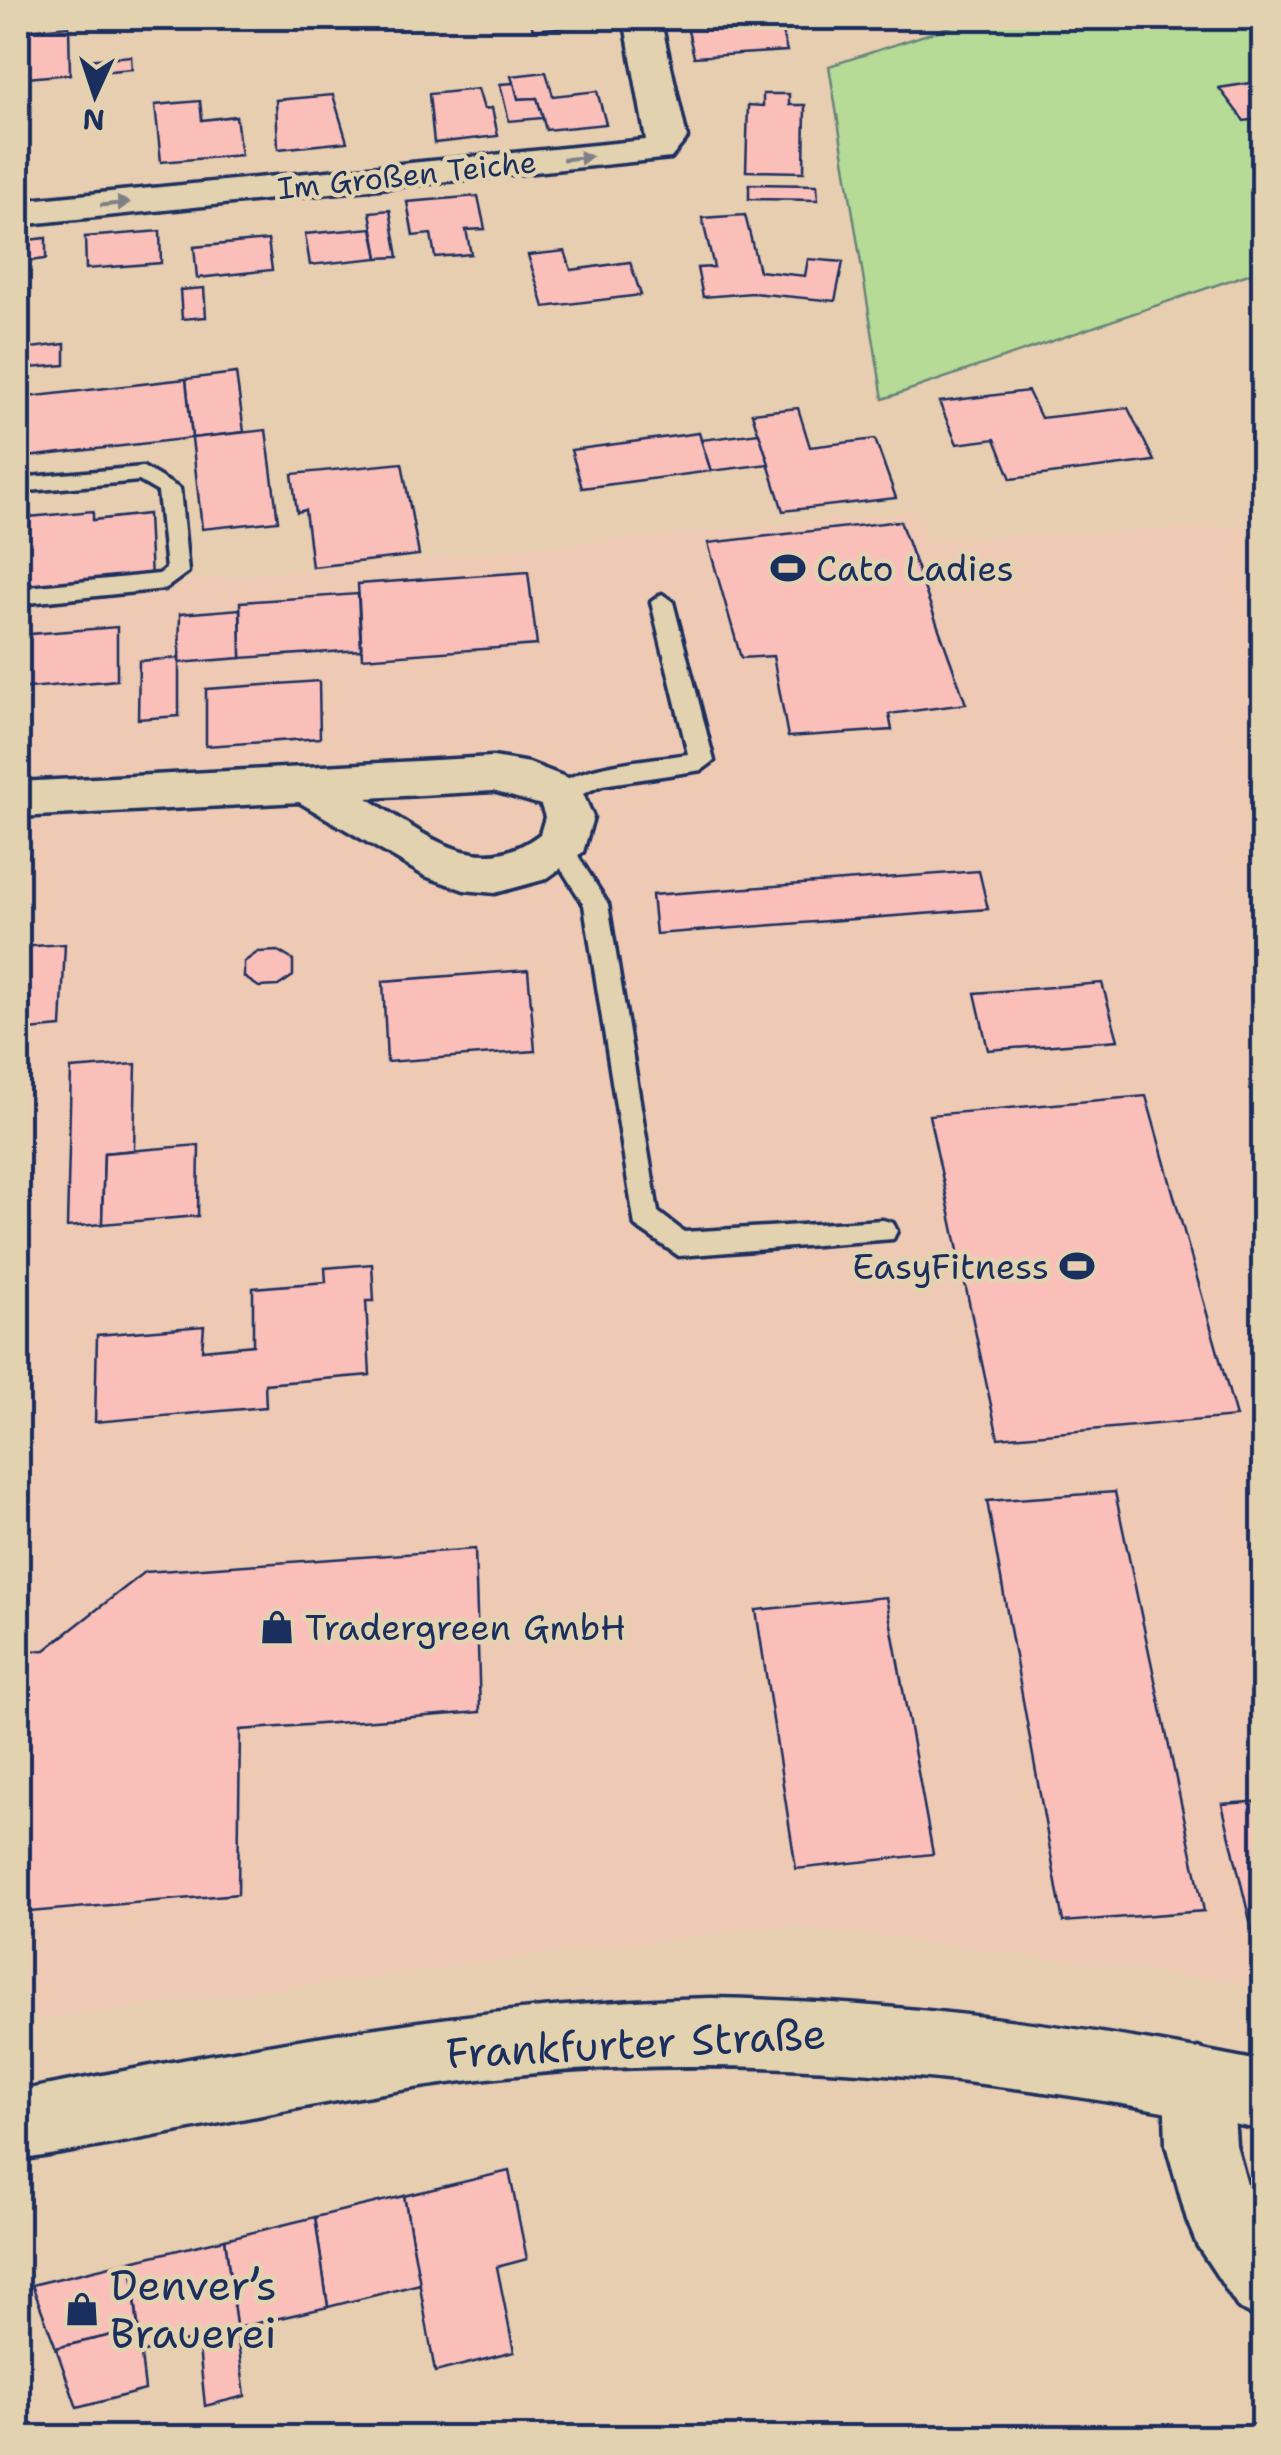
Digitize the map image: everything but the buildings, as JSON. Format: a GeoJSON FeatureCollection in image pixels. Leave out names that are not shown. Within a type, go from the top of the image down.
{"type":"FeatureCollection","features":[{"type":"Feature","properties":{"kind":"street","name":"Im Großen Teiche"},"geometry":{"type":"LineString","coordinates":[[18,213],[658,150],[668,138],[642,18]]}},
{"type":"Feature","properties":{"kind":"street"},"geometry":{"type":"LineString","coordinates":[[18,800],[493,774],[529,780],[560,794],[569,817],[566,839],[536,865],[483,875],[437,860],[310,786]]}},
{"type":"Feature","properties":{"kind":"street","name":"Frankfurter Straße"},"geometry":{"type":"LineString","coordinates":[[18,2126],[365,2061],[528,2040],[708,2032],[895,2038],[1033,2052],[1264,2096]]}},
{"type":"Feature","properties":{"kind":"street"},"geometry":{"type":"LineString","coordinates":[[1198,2082],[1201,2145],[1222,2220],[1264,2284]]}},
{"type":"Feature","properties":{"kind":"lane"},"geometry":{"type":"LineString","coordinates":[[18,486],[143,474],[169,488],[177,572],[166,580],[18,596]]}},
{"type":"Feature","properties":{"kind":"lane"},"geometry":{"type":"LineString","coordinates":[[560,794],[597,777],[702,761],[662,602]]}},
{"type":"Feature","properties":{"kind":"lane"},"geometry":{"type":"LineString","coordinates":[[559,846],[596,904],[645,1218],[679,1244],[883,1231]]}},
{"type":"Feature","properties":{"kind":"shaded area"},"geometry":{"type":"Polygon","coordinates":[[[920,511],[927,541],[1263,525],[1263,1985],[787,1924],[18,2021],[18,598],[920,511]]]}},
{"type":"Feature","properties":{"kind":"green space"},"geometry":{"type":"Polygon","coordinates":[[[977,18],[1263,18],[1263,269],[883,399],[829,66],[977,18]]]}},
{"type":"Feature","properties":{"kind":"place","name":"Cato Ladies"},"geometry":{"type":"Point","coordinates":[788,568]}},
{"type":"Feature","properties":{"kind":"place","name":"EasyFitness"},"geometry":{"type":"Point","coordinates":[1077,1266]}},
{"type":"Feature","properties":{"kind":"place","name":"Tradergreen GmbH"},"geometry":{"type":"Point","coordinates":[277,1627]}},
{"type":"Feature","properties":{"kind":"place","name":"Denver’s Brauerei"},"geometry":{"type":"Point","coordinates":[82,2309]}}]}
